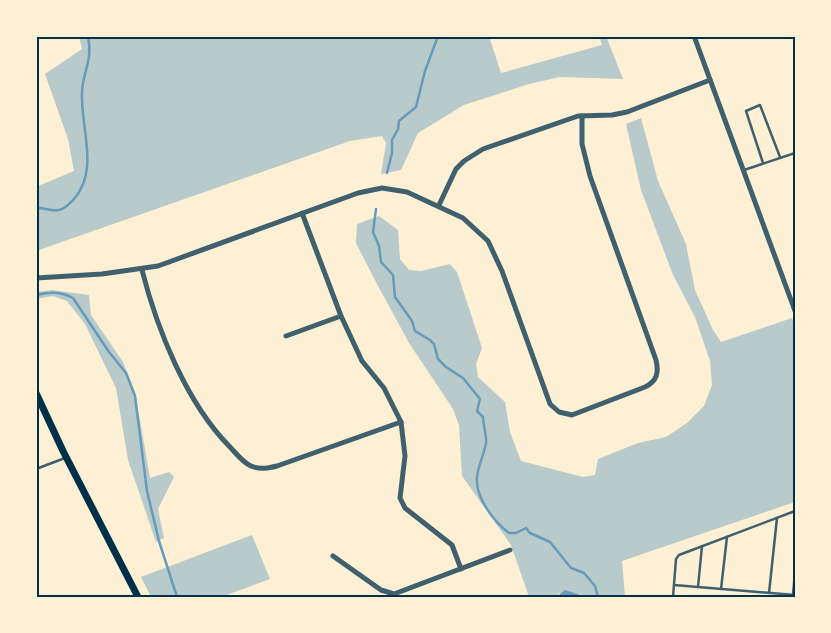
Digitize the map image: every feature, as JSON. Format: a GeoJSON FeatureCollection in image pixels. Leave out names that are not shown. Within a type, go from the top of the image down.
{"type":"FeatureCollection","features":[{"type":"Feature","properties":{"kind":"main road"},"geometry":{"type":"LineString","coordinates":[[36,393],[66,457],[138,597]]}},
{"type":"Feature","properties":{"kind":"street"},"geometry":{"type":"LineString","coordinates":[[694,36],[795,311]]}},
{"type":"Feature","properties":{"kind":"street"},"geometry":{"type":"LineString","coordinates":[[439,205],[456,169],[473,154],[557,122],[582,116],[612,116],[627,112],[710,80]]}},
{"type":"Feature","properties":{"kind":"street"},"geometry":{"type":"LineString","coordinates":[[36,278],[142,270],[358,192],[382,188],[407,192],[439,205],[462,218],[488,240],[502,271],[550,404],[559,412],[572,415],[645,387],[652,383],[658,372],[656,360],[590,176],[582,144],[582,116]]}},
{"type":"Feature","properties":{"kind":"street"},"geometry":{"type":"LineString","coordinates":[[302,213],[340,316],[362,361],[384,388],[400,422],[405,456],[400,498],[405,508],[452,545],[461,569]]}},
{"type":"Feature","properties":{"kind":"street"},"geometry":{"type":"LineString","coordinates":[[142,270],[155,316],[201,414],[228,445],[252,466],[265,469],[277,466],[400,422]]}},
{"type":"Feature","properties":{"kind":"street"},"geometry":{"type":"LineString","coordinates":[[286,336],[340,316]]}},
{"type":"Feature","properties":{"kind":"street"},"geometry":{"type":"LineString","coordinates":[[334,556],[381,590],[394,594],[510,550]]}},
{"type":"Feature","properties":{"kind":"lane"},"geometry":{"type":"LineString","coordinates":[[763,163],[746,111],[760,106],[780,158]]}},
{"type":"Feature","properties":{"kind":"lane"},"geometry":{"type":"LineString","coordinates":[[743,170],[795,153]]}},
{"type":"Feature","properties":{"kind":"lane"},"geometry":{"type":"LineString","coordinates":[[36,469],[66,457]]}},
{"type":"Feature","properties":{"kind":"lane"},"geometry":{"type":"LineString","coordinates":[[673,597],[676,559],[679,555],[795,511]]}},
{"type":"Feature","properties":{"kind":"lane"},"geometry":{"type":"LineString","coordinates":[[769,593],[777,518]]}},
{"type":"Feature","properties":{"kind":"lane"},"geometry":{"type":"LineString","coordinates":[[721,589],[726,537]]}},
{"type":"Feature","properties":{"kind":"lane"},"geometry":{"type":"LineString","coordinates":[[698,587],[702,546]]}},
{"type":"Feature","properties":{"kind":"lane"},"geometry":{"type":"LineString","coordinates":[[674,585],[794,595],[795,572]]}},
{"type":"Feature","properties":{"kind":"shaded area"},"geometry":{"type":"Polygon","coordinates":[[[79,36],[489,36],[501,73],[602,45],[599,36],[606,36],[623,79],[560,77],[529,84],[464,105],[418,133],[401,170],[381,174],[386,143],[382,136],[350,141],[36,251],[36,187],[74,171],[68,139],[45,74],[82,49],[79,36]]]}},
{"type":"Feature","properties":{"kind":"shaded area"},"geometry":{"type":"Polygon","coordinates":[[[641,118],[658,181],[686,244],[695,290],[713,330],[721,342],[792,318],[795,326],[795,502],[622,561],[625,597],[587,597],[580,594],[559,593],[556,597],[529,597],[511,545],[462,476],[459,425],[453,409],[409,343],[377,284],[356,243],[357,224],[379,216],[398,230],[400,259],[409,270],[421,271],[450,264],[457,272],[482,348],[476,364],[478,377],[505,402],[510,432],[521,461],[583,477],[595,475],[598,459],[638,443],[666,437],[687,423],[704,406],[712,385],[710,361],[695,317],[673,275],[641,190],[626,124],[641,118]]]}},
{"type":"Feature","properties":{"kind":"shaded area"},"geometry":{"type":"Polygon","coordinates":[[[52,290],[89,295],[91,315],[123,362],[135,392],[150,478],[169,472],[174,477],[158,509],[164,538],[156,542],[128,460],[116,388],[85,324],[67,301],[53,296],[36,299],[36,292],[52,290]]]}},
{"type":"Feature","properties":{"kind":"shaded area"},"geometry":{"type":"Polygon","coordinates":[[[252,535],[270,579],[221,597],[151,597],[141,577],[252,535]]]}},
{"type":"Feature","properties":{"kind":"water"},"geometry":{"type":"Polygon","coordinates":[[[565,590],[587,597],[556,597],[565,590]]]}},
{"type":"Feature","properties":{"kind":"waterway"},"geometry":{"type":"LineString","coordinates":[[36,208],[56,210],[65,207],[74,199],[82,187],[86,175],[87,147],[82,92],[89,59],[88,36]]}},
{"type":"Feature","properties":{"kind":"waterway"},"geometry":{"type":"LineString","coordinates":[[387,173],[392,153],[392,140],[398,129],[399,121],[416,107],[425,71],[438,36]]}},
{"type":"Feature","properties":{"kind":"waterway"},"geometry":{"type":"LineString","coordinates":[[376,209],[373,232],[379,246],[381,262],[393,275],[395,297],[412,321],[415,331],[434,344],[438,359],[446,367],[463,378],[480,399],[477,411],[483,417],[486,440],[477,477],[477,485],[482,501],[497,522],[509,533],[516,533],[526,528],[530,533],[550,542],[571,568],[584,573],[595,586],[598,597]]}},
{"type":"Feature","properties":{"kind":"waterway"},"geometry":{"type":"LineString","coordinates":[[36,295],[55,293],[73,298],[109,352],[126,373],[135,396],[147,491],[159,541],[177,597]]}}]}
